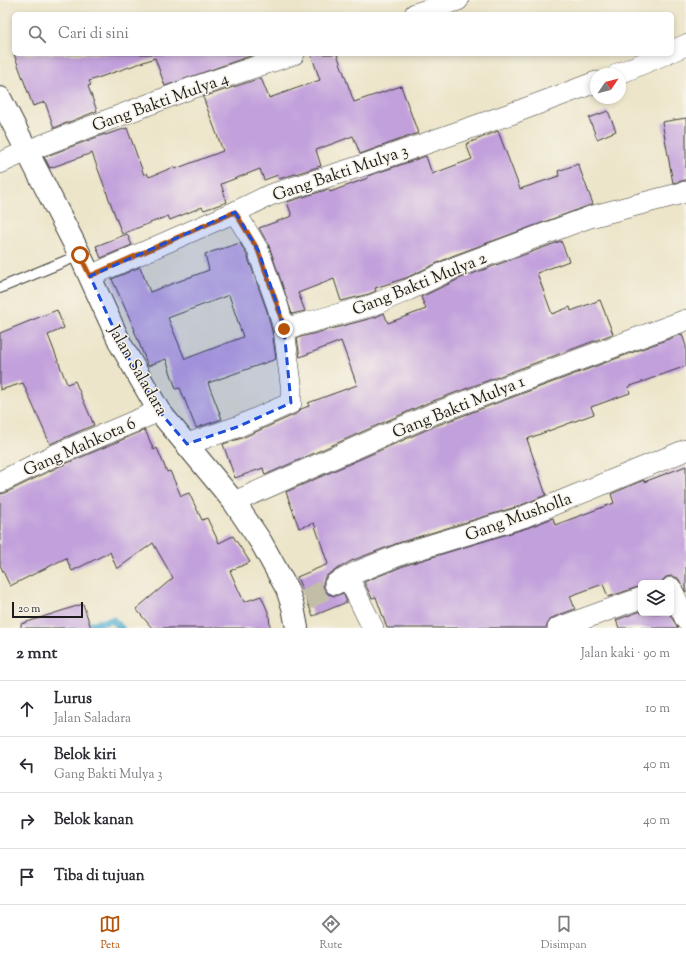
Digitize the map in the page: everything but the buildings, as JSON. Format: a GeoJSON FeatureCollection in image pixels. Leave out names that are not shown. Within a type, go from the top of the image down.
{"type":"FeatureCollection","features":[{"type":"Feature","properties":{"kind":"street"},"geometry":{"type":"LineString","coordinates":[[421,12],[458,0]]}},
{"type":"Feature","properties":{"kind":"street"},"geometry":{"type":"LineString","coordinates":[[674,50],[686,45]]}},
{"type":"Feature","properties":{"kind":"street","name":"Gang Bakti Mulya 4"},"geometry":{"type":"LineString","coordinates":[[0,163],[189,88],[288,56]]}},
{"type":"Feature","properties":{"kind":"street"},"geometry":{"type":"LineString","coordinates":[[626,71],[660,56]]}},
{"type":"Feature","properties":{"kind":"street","name":"Gang Bakti Mulya 3"},"geometry":{"type":"LineString","coordinates":[[90,276],[270,195],[358,167],[494,120],[590,84]]}},
{"type":"Feature","properties":{"kind":"street","name":"Jalan Saladara"},"geometry":{"type":"LineString","coordinates":[[0,98],[80,255],[122,345],[159,411],[234,502],[261,542],[286,588],[300,603],[297,628]]}},
{"type":"Feature","properties":{"kind":"street","name":"Gang Bakti Mulya 2"},"geometry":{"type":"LineString","coordinates":[[284,329],[373,305],[456,267],[590,217],[686,192]]}},
{"type":"Feature","properties":{"kind":"street"},"geometry":{"type":"LineString","coordinates":[[186,444],[237,427],[291,403],[291,384],[284,329],[278,307],[258,250],[235,212]]}},
{"type":"Feature","properties":{"kind":"street","name":"Gang Bakti Mulya 1"},"geometry":{"type":"LineString","coordinates":[[234,502],[430,415],[686,320]]}},
{"type":"Feature","properties":{"kind":"street","name":"Gang Mahkota 6"},"geometry":{"type":"LineString","coordinates":[[0,482],[53,456],[159,411]]}},
{"type":"Feature","properties":{"kind":"street","name":"Gang Musholla"},"geometry":{"type":"LineString","coordinates":[[373,628],[341,581],[356,572],[402,554],[523,517],[686,450]]}},
{"type":"Feature","properties":{"kind":"street"},"geometry":{"type":"LineString","coordinates":[[674,586],[686,580]]}},
{"type":"Feature","properties":{"kind":"street"},"geometry":{"type":"LineString","coordinates":[[674,594],[686,620]]}},
{"type":"Feature","properties":{"kind":"street"},"geometry":{"type":"LineString","coordinates":[[558,628],[638,599]]}},
{"type":"Feature","properties":{"kind":"lane"},"geometry":{"type":"LineString","coordinates":[[0,288],[80,255]]}},
{"type":"Feature","properties":{"kind":"highlighted area"},"geometry":{"type":"Polygon","coordinates":[[[235,212],[258,250],[278,307],[284,329],[291,403],[237,427],[187,444],[159,411],[121,345],[90,276],[235,212]]]}},
{"type":"Feature","properties":{"kind":"waterway"},"geometry":{"type":"LineString","coordinates":[[73,628],[113,620],[121,628]]}},
{"type":"Feature","properties":{"kind":"tunnel"},"geometry":{"type":"LineString","coordinates":[[306,600],[335,584]]}},
{"type":"Feature","properties":{"kind":"route"},"geometry":{"type":"LineString","coordinates":[[80,255],[90,276],[235,212],[258,250],[284,329]]}}]}
